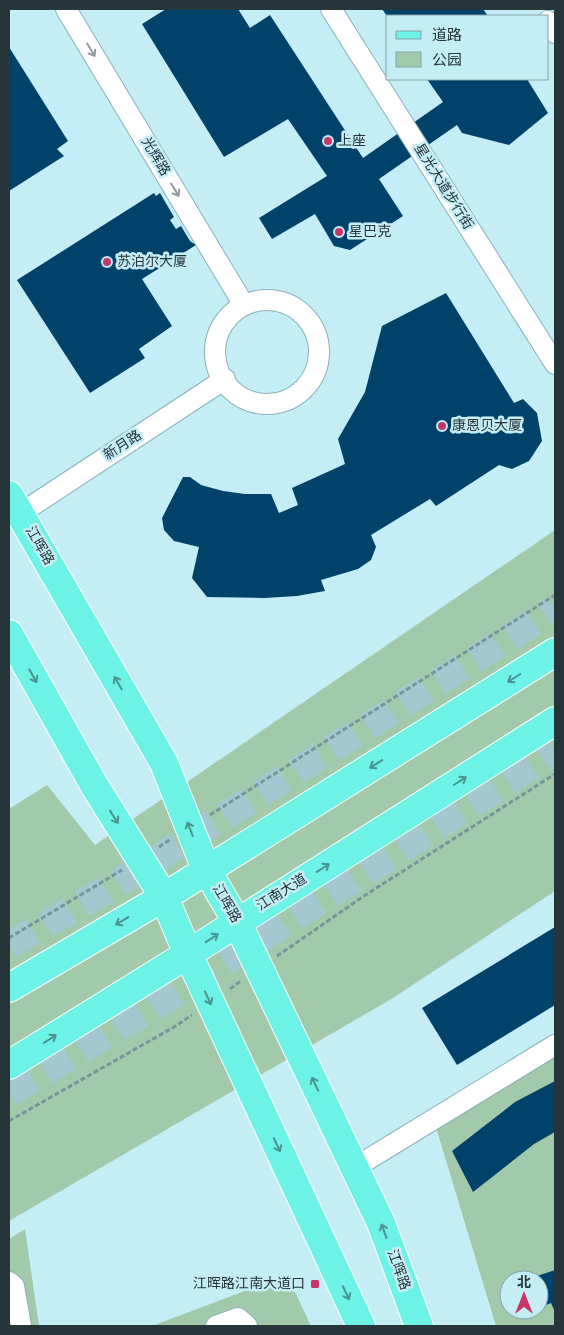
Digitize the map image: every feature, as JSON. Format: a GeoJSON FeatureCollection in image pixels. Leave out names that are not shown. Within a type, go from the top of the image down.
{"type":"FeatureCollection","features":[{"type":"Feature","properties":{"kind":"main road","name":"江晖路"},"geometry":{"type":"LineString","coordinates":[[15,504],[164,763],[206,869],[237,922],[381,1223],[419,1326]]}},
{"type":"Feature","properties":{"kind":"main road"},"geometry":{"type":"LineString","coordinates":[[9,634],[94,785],[164,897],[210,1002],[361,1326]]}},
{"type":"Feature","properties":{"kind":"main road"},"geometry":{"type":"LineString","coordinates":[[9,988],[164,897],[555,652]]}},
{"type":"Feature","properties":{"kind":"main road","name":"江南大道"},"geometry":{"type":"LineString","coordinates":[[9,1064],[188,954],[555,721]]}},
{"type":"Feature","properties":{"kind":"street","name":"光辉路"},"geometry":{"type":"LineString","coordinates":[[66,9],[244,304]]}},
{"type":"Feature","properties":{"kind":"street","name":"星光大道步行街"},"geometry":{"type":"LineString","coordinates":[[331,9],[555,364]]}},
{"type":"Feature","properties":{"kind":"street"},"geometry":{"type":"LineString","coordinates":[[262,300],[280,301],[296,308],[309,320],[317,335],[320,353],[317,371],[307,386],[295,397],[272,404],[248,401],[234,393],[216,364],[215,346],[219,329],[230,315],[244,304],[262,300]]}},
{"type":"Feature","properties":{"kind":"street","name":"新月路"},"geometry":{"type":"LineString","coordinates":[[15,504],[225,379]]}},
{"type":"Feature","properties":{"kind":"street"},"geometry":{"type":"LineString","coordinates":[[354,1168],[555,1045]]}},
{"type":"Feature","properties":{"kind":"street"},"geometry":{"type":"LineString","coordinates":[[9,1282],[14,1286],[21,1326]]}},
{"type":"Feature","properties":{"kind":"street"},"geometry":{"type":"LineString","coordinates":[[216,1326],[238,1318],[247,1326]]}},
{"type":"Feature","properties":{"kind":"path"},"geometry":{"type":"LineString","coordinates":[[9,938],[190,828],[555,595]]}},
{"type":"Feature","properties":{"kind":"path"},"geometry":{"type":"LineString","coordinates":[[9,1121],[174,1027],[364,896],[555,774]]}},
{"type":"Feature","properties":{"kind":"green space"},"geometry":{"type":"Polygon","coordinates":[[[555,530],[555,891],[393,998],[9,1221],[9,809],[47,785],[95,845],[555,530]]]}},
{"type":"Feature","properties":{"kind":"green space"},"geometry":{"type":"Polygon","coordinates":[[[555,1051],[555,1326],[496,1326],[435,1124],[555,1051]]]}},
{"type":"Feature","properties":{"kind":"green space"},"geometry":{"type":"Polygon","coordinates":[[[25,1229],[39,1326],[9,1326],[9,1239],[25,1229]]]}},
{"type":"Feature","properties":{"kind":"green space"},"geometry":{"type":"Polygon","coordinates":[[[287,1275],[311,1326],[152,1326],[287,1275]]]}},
{"type":"Feature","properties":{"kind":"building","name":"上座"},"geometry":{"type":"Polygon","coordinates":[[[166,9],[238,9],[250,28],[270,15],[363,158],[443,102],[428,80],[528,80],[548,113],[509,145],[462,133],[457,125],[379,179],[403,216],[350,250],[334,246],[315,214],[272,239],[259,218],[327,176],[288,119],[224,157],[142,24],[166,9]]]}},
{"type":"Feature","properties":{"kind":"building"},"geometry":{"type":"Polygon","coordinates":[[[382,9],[483,9],[487,15],[386,15],[382,9]]]}},
{"type":"Feature","properties":{"kind":"building"},"geometry":{"type":"Polygon","coordinates":[[[9,47],[68,141],[57,149],[64,156],[9,191],[9,47]]]}},
{"type":"Feature","properties":{"kind":"building","name":"苏泊尔大厦"},"geometry":{"type":"Polygon","coordinates":[[[154,193],[156,196],[160,193],[174,217],[170,220],[176,229],[181,226],[190,241],[196,245],[142,279],[172,326],[139,349],[145,358],[90,393],[17,280],[154,193]]]}},
{"type":"Feature","properties":{"kind":"building","name":"康恩贝大厦"},"geometry":{"type":"Polygon","coordinates":[[[446,293],[514,403],[523,399],[537,413],[542,441],[529,461],[512,469],[499,465],[436,506],[430,499],[371,535],[376,547],[371,560],[358,569],[321,580],[325,591],[297,596],[264,598],[207,597],[192,578],[199,547],[174,541],[164,530],[162,518],[183,477],[190,477],[201,485],[223,491],[245,494],[271,494],[279,513],[298,505],[292,488],[345,464],[338,439],[365,392],[382,326],[446,293]]]}},
{"type":"Feature","properties":{"kind":"building"},"geometry":{"type":"Polygon","coordinates":[[[555,927],[555,1005],[457,1065],[422,1008],[555,927]]]}},
{"type":"Feature","properties":{"kind":"building"},"geometry":{"type":"Polygon","coordinates":[[[555,1081],[555,1132],[534,1144],[473,1192],[452,1151],[515,1102],[555,1081]]]}},
{"type":"Feature","properties":{"kind":"building"},"geometry":{"type":"Polygon","coordinates":[[[555,1270],[555,1312],[551,1303],[549,1304],[549,1272],[555,1270]]]}},
{"type":"Feature","properties":{"kind":"tunnel"},"geometry":{"type":"LineString","coordinates":[[9,945],[103,892],[555,609]]}},
{"type":"Feature","properties":{"kind":"tunnel"},"geometry":{"type":"LineString","coordinates":[[9,1093],[168,998],[555,751]]}},
{"type":"Feature","properties":{"kind":"place","name":"上座"},"geometry":{"type":"Point","coordinates":[328,141]}},
{"type":"Feature","properties":{"kind":"place","name":"星巴克"},"geometry":{"type":"Point","coordinates":[339,232]}},
{"type":"Feature","properties":{"kind":"place","name":"苏泊尔大厦"},"geometry":{"type":"Point","coordinates":[107,262]}},
{"type":"Feature","properties":{"kind":"place","name":"康恩贝大厦"},"geometry":{"type":"Point","coordinates":[442,426]}},
{"type":"Feature","properties":{"kind":"place","name":"江晖路江南大道口"},"geometry":{"type":"Point","coordinates":[315,1284]}}]}
